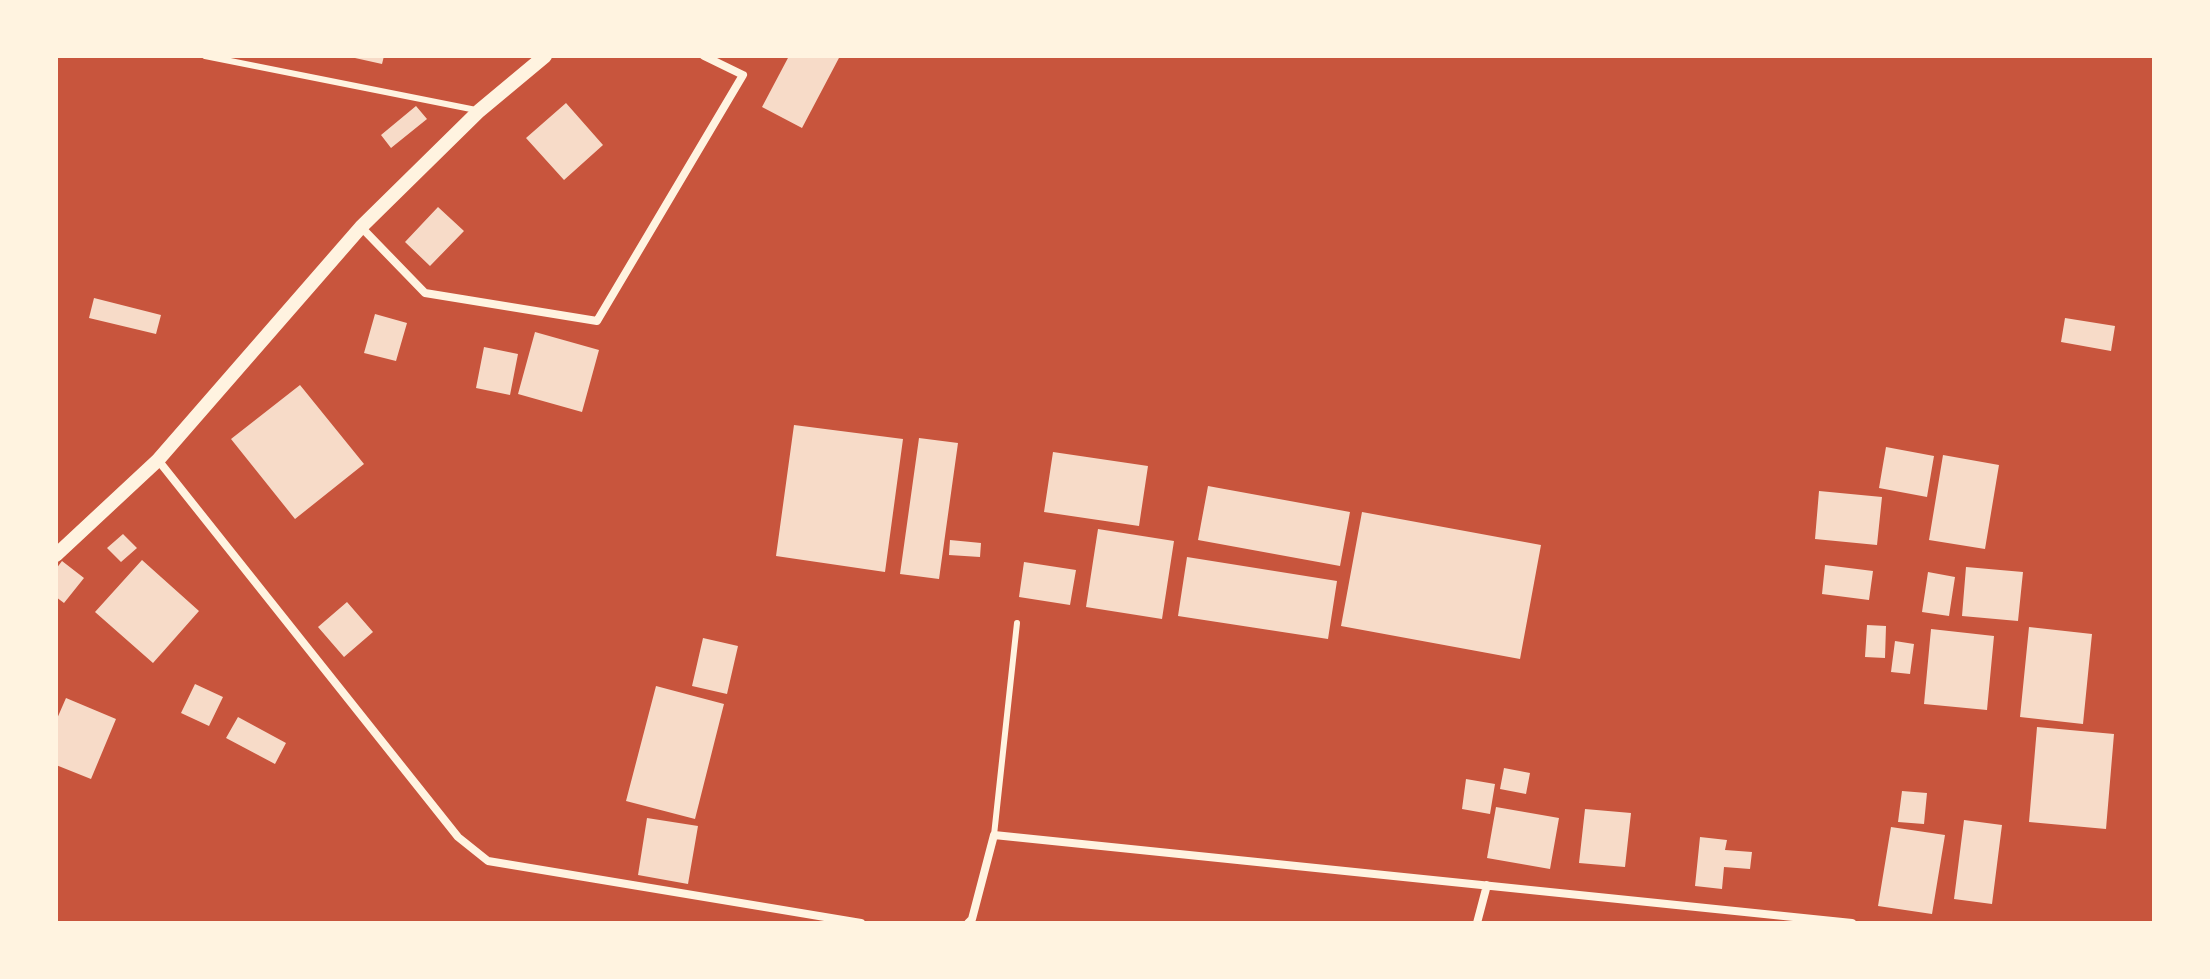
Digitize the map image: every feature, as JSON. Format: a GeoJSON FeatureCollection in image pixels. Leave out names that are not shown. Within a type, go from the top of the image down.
{"type":"FeatureCollection","features":[{"type":"Feature","properties":{"kind":"street"},"geometry":{"type":"LineString","coordinates":[[56,555],[158,460],[361,227],[479,111],[545,56]]}},
{"type":"Feature","properties":{"kind":"street"},"geometry":{"type":"LineString","coordinates":[[361,227],[425,293],[597,321],[743,75],[704,56]]}},
{"type":"Feature","properties":{"kind":"street"},"geometry":{"type":"LineString","coordinates":[[158,460],[458,837],[488,861],[861,923]]}},
{"type":"Feature","properties":{"kind":"street"},"geometry":{"type":"LineString","coordinates":[[968,923],[972,919],[994,835],[1852,923]]}},
{"type":"Feature","properties":{"kind":"street"},"geometry":{"type":"LineString","coordinates":[[1477,923],[1487,885]]}},
{"type":"Feature","properties":{"kind":"lane"},"geometry":{"type":"LineString","coordinates":[[205,56],[479,111]]}},
{"type":"Feature","properties":{"kind":"lane"},"geometry":{"type":"LineString","coordinates":[[994,835],[1017,623]]}},
{"type":"Feature","properties":{"kind":"building"},"geometry":{"type":"Polygon","coordinates":[[[346,56],[384,56],[382,64],[346,56]]]}},
{"type":"Feature","properties":{"kind":"building"},"geometry":{"type":"Polygon","coordinates":[[[789,56],[840,56],[802,128],[762,107],[789,56]]]}},
{"type":"Feature","properties":{"kind":"building"},"geometry":{"type":"Polygon","coordinates":[[[566,103],[603,145],[564,180],[526,138],[566,103]]]}},
{"type":"Feature","properties":{"kind":"building"},"geometry":{"type":"Polygon","coordinates":[[[416,106],[427,119],[391,148],[381,135],[416,106]]]}},
{"type":"Feature","properties":{"kind":"building"},"geometry":{"type":"Polygon","coordinates":[[[438,207],[464,231],[430,266],[405,242],[438,207]]]}},
{"type":"Feature","properties":{"kind":"building"},"geometry":{"type":"Polygon","coordinates":[[[94,298],[161,315],[156,334],[89,318],[94,298]]]}},
{"type":"Feature","properties":{"kind":"building"},"geometry":{"type":"Polygon","coordinates":[[[375,314],[407,323],[396,361],[364,353],[375,314]]]}},
{"type":"Feature","properties":{"kind":"building"},"geometry":{"type":"Polygon","coordinates":[[[2065,318],[2115,326],[2111,351],[2061,342],[2065,318]]]}},
{"type":"Feature","properties":{"kind":"building"},"geometry":{"type":"Polygon","coordinates":[[[535,332],[599,350],[582,412],[518,394],[535,332]]]}},
{"type":"Feature","properties":{"kind":"building"},"geometry":{"type":"Polygon","coordinates":[[[484,347],[518,354],[510,395],[476,388],[484,347]]]}},
{"type":"Feature","properties":{"kind":"building"},"geometry":{"type":"Polygon","coordinates":[[[300,385],[364,464],[295,519],[231,439],[300,385]]]}},
{"type":"Feature","properties":{"kind":"building"},"geometry":{"type":"Polygon","coordinates":[[[794,425],[903,439],[885,572],[776,556],[794,425]]]}},
{"type":"Feature","properties":{"kind":"building"},"geometry":{"type":"Polygon","coordinates":[[[919,438],[958,443],[939,579],[900,574],[919,438]]]}},
{"type":"Feature","properties":{"kind":"building"},"geometry":{"type":"Polygon","coordinates":[[[1886,447],[1934,456],[1927,497],[1879,488],[1886,447]]]}},
{"type":"Feature","properties":{"kind":"building"},"geometry":{"type":"Polygon","coordinates":[[[1053,452],[1148,466],[1139,526],[1044,512],[1053,452]]]}},
{"type":"Feature","properties":{"kind":"building"},"geometry":{"type":"Polygon","coordinates":[[[1943,455],[1999,465],[1985,549],[1929,540],[1943,455]]]}},
{"type":"Feature","properties":{"kind":"building"},"geometry":{"type":"Polygon","coordinates":[[[1208,486],[1350,512],[1340,566],[1198,540],[1208,486]]]}},
{"type":"Feature","properties":{"kind":"building"},"geometry":{"type":"Polygon","coordinates":[[[1819,491],[1882,497],[1877,545],[1815,539],[1819,491]]]}},
{"type":"Feature","properties":{"kind":"building"},"geometry":{"type":"Polygon","coordinates":[[[1362,512],[1541,545],[1520,659],[1341,626],[1362,512]]]}},
{"type":"Feature","properties":{"kind":"building"},"geometry":{"type":"Polygon","coordinates":[[[1098,529],[1174,541],[1162,619],[1086,607],[1098,529]]]}},
{"type":"Feature","properties":{"kind":"building"},"geometry":{"type":"Polygon","coordinates":[[[123,534],[137,548],[121,562],[107,548],[123,534]]]}},
{"type":"Feature","properties":{"kind":"building"},"geometry":{"type":"Polygon","coordinates":[[[950,540],[981,543],[980,557],[949,555],[950,540]]]}},
{"type":"Feature","properties":{"kind":"building"},"geometry":{"type":"Polygon","coordinates":[[[1187,557],[1337,581],[1328,639],[1178,616],[1187,557]]]}},
{"type":"Feature","properties":{"kind":"building"},"geometry":{"type":"Polygon","coordinates":[[[142,560],[199,611],[153,663],[95,612],[142,560]]]}},
{"type":"Feature","properties":{"kind":"building"},"geometry":{"type":"Polygon","coordinates":[[[62,561],[84,578],[64,603],[56,597],[56,569],[62,561]]]}},
{"type":"Feature","properties":{"kind":"building"},"geometry":{"type":"Polygon","coordinates":[[[1024,562],[1076,570],[1070,605],[1019,597],[1024,562]]]}},
{"type":"Feature","properties":{"kind":"building"},"geometry":{"type":"Polygon","coordinates":[[[1825,565],[1873,571],[1869,600],[1822,594],[1825,565]]]}},
{"type":"Feature","properties":{"kind":"building"},"geometry":{"type":"Polygon","coordinates":[[[1966,567],[2023,572],[2018,621],[1962,616],[1966,567]]]}},
{"type":"Feature","properties":{"kind":"building"},"geometry":{"type":"Polygon","coordinates":[[[1928,572],[1955,577],[1949,616],[1922,612],[1928,572]]]}},
{"type":"Feature","properties":{"kind":"building"},"geometry":{"type":"Polygon","coordinates":[[[347,602],[373,632],[344,657],[318,627],[347,602]]]}},
{"type":"Feature","properties":{"kind":"building"},"geometry":{"type":"Polygon","coordinates":[[[1867,625],[1886,626],[1885,658],[1865,657],[1867,625]]]}},
{"type":"Feature","properties":{"kind":"building"},"geometry":{"type":"Polygon","coordinates":[[[2029,627],[2092,634],[2083,724],[2020,717],[2029,627]]]}},
{"type":"Feature","properties":{"kind":"building"},"geometry":{"type":"Polygon","coordinates":[[[1931,629],[1994,636],[1987,710],[1924,704],[1931,629]]]}},
{"type":"Feature","properties":{"kind":"building"},"geometry":{"type":"Polygon","coordinates":[[[703,638],[738,646],[727,694],[692,686],[703,638]]]}},
{"type":"Feature","properties":{"kind":"building"},"geometry":{"type":"Polygon","coordinates":[[[1895,641],[1914,644],[1910,674],[1891,672],[1895,641]]]}},
{"type":"Feature","properties":{"kind":"building"},"geometry":{"type":"Polygon","coordinates":[[[195,684],[223,697],[209,726],[181,713],[195,684]]]}},
{"type":"Feature","properties":{"kind":"building"},"geometry":{"type":"Polygon","coordinates":[[[656,686],[724,704],[695,819],[626,801],[656,686]]]}},
{"type":"Feature","properties":{"kind":"building"},"geometry":{"type":"Polygon","coordinates":[[[66,698],[116,719],[91,779],[56,765],[56,721],[66,698]]]}},
{"type":"Feature","properties":{"kind":"building"},"geometry":{"type":"Polygon","coordinates":[[[238,717],[286,743],[275,764],[226,738],[238,717]]]}},
{"type":"Feature","properties":{"kind":"building"},"geometry":{"type":"Polygon","coordinates":[[[2037,727],[2114,734],[2106,829],[2029,822],[2037,727]]]}},
{"type":"Feature","properties":{"kind":"building"},"geometry":{"type":"Polygon","coordinates":[[[1504,768],[1530,773],[1526,794],[1500,789],[1504,768]]]}},
{"type":"Feature","properties":{"kind":"building"},"geometry":{"type":"Polygon","coordinates":[[[1466,779],[1495,784],[1490,814],[1462,809],[1466,779]]]}},
{"type":"Feature","properties":{"kind":"building"},"geometry":{"type":"Polygon","coordinates":[[[1902,791],[1927,793],[1924,824],[1898,822],[1902,791]]]}},
{"type":"Feature","properties":{"kind":"building"},"geometry":{"type":"Polygon","coordinates":[[[1496,807],[1559,818],[1550,869],[1487,858],[1496,807]]]}},
{"type":"Feature","properties":{"kind":"building"},"geometry":{"type":"Polygon","coordinates":[[[1585,809],[1631,813],[1625,867],[1579,863],[1585,809]]]}},
{"type":"Feature","properties":{"kind":"building"},"geometry":{"type":"Polygon","coordinates":[[[647,818],[698,826],[688,884],[638,875],[647,818]]]}},
{"type":"Feature","properties":{"kind":"building"},"geometry":{"type":"Polygon","coordinates":[[[1964,820],[2002,825],[1992,904],[1954,899],[1964,820]]]}},
{"type":"Feature","properties":{"kind":"building"},"geometry":{"type":"Polygon","coordinates":[[[1891,827],[1945,835],[1932,914],[1878,906],[1891,827]]]}},
{"type":"Feature","properties":{"kind":"building"},"geometry":{"type":"Polygon","coordinates":[[[1700,837],[1727,840],[1725,850],[1752,852],[1750,869],[1724,867],[1722,889],[1695,886],[1700,837]]]}}]}
